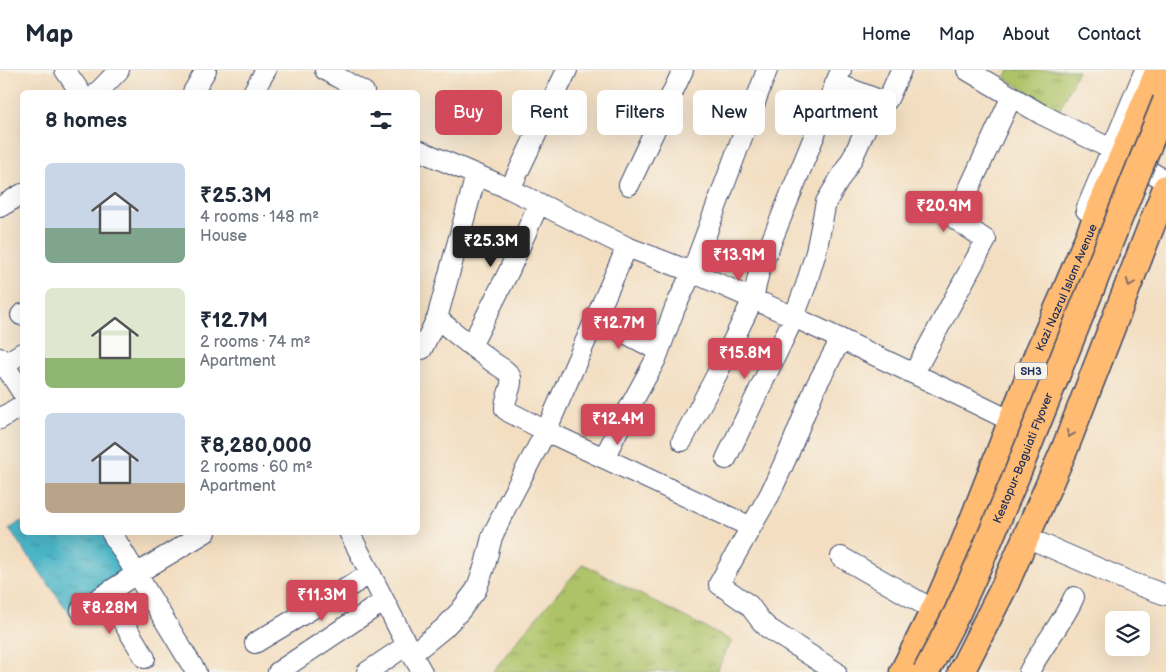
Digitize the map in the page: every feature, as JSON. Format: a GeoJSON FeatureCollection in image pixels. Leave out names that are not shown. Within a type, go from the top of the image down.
{"type":"FeatureCollection","features":[{"type":"Feature","properties":{"kind":"main road","name":"Kazi Nazrul Islam Avenue"},"geometry":{"type":"LineString","coordinates":[[903,672],[939,600],[964,543],[1038,353],[1069,283],[1117,152],[1151,107],[1159,70]]}},
{"type":"Feature","properties":{"kind":"main road","name":"Kestopur-Baguiati Flyover"},"geometry":{"type":"LineString","coordinates":[[926,672],[957,613],[1017,474],[1151,107]]}},
{"type":"Feature","properties":{"kind":"main road","name":"Kestopur-Baguiati Flyover"},"geometry":{"type":"LineString","coordinates":[[946,672],[977,610],[1009,534],[1166,145]]}},
{"type":"Feature","properties":{"kind":"main road"},"geometry":{"type":"LineString","coordinates":[[962,672],[1004,585],[1065,448],[1166,188]]}},
{"type":"Feature","properties":{"kind":"street"},"geometry":{"type":"LineString","coordinates":[[65,70],[79,90]]}},
{"type":"Feature","properties":{"kind":"street"},"geometry":{"type":"LineString","coordinates":[[100,90],[119,70]]}},
{"type":"Feature","properties":{"kind":"street"},"geometry":{"type":"LineString","coordinates":[[194,90],[206,70]]}},
{"type":"Feature","properties":{"kind":"street"},"geometry":{"type":"LineString","coordinates":[[254,90],[266,70]]}},
{"type":"Feature","properties":{"kind":"street"},"geometry":{"type":"LineString","coordinates":[[325,70],[360,90]]}},
{"type":"Feature","properties":{"kind":"street"},"geometry":{"type":"LineString","coordinates":[[510,189],[567,70]]}},
{"type":"Feature","properties":{"kind":"street"},"geometry":{"type":"LineString","coordinates":[[629,185],[683,70]]}},
{"type":"Feature","properties":{"kind":"street"},"geometry":{"type":"LineString","coordinates":[[604,458],[659,351],[675,308],[692,272],[767,70]]}},
{"type":"Feature","properties":{"kind":"street"},"geometry":{"type":"LineString","coordinates":[[891,90],[901,70]]}},
{"type":"Feature","properties":{"kind":"street"},"geometry":{"type":"LineString","coordinates":[[967,70],[1041,114],[1117,152],[1166,182]]}},
{"type":"Feature","properties":{"kind":"street","name":"Kazi Nazrul Islam Avenue"},"geometry":{"type":"LineString","coordinates":[[1145,70],[1151,107]]}},
{"type":"Feature","properties":{"kind":"street"},"geometry":{"type":"LineString","coordinates":[[682,441],[753,299],[759,272],[838,77],[862,90]]}},
{"type":"Feature","properties":{"kind":"street"},"geometry":{"type":"LineString","coordinates":[[914,373],[986,240],[955,219],[1012,96]]}},
{"type":"Feature","properties":{"kind":"street"},"geometry":{"type":"LineString","coordinates":[[726,459],[794,317],[816,252],[826,202],[853,157],[863,135]]}},
{"type":"Feature","properties":{"kind":"street"},"geometry":{"type":"LineString","coordinates":[[420,151],[510,189],[627,246],[692,272],[841,338],[1003,418]]}},
{"type":"Feature","properties":{"kind":"street","name":"Kazi Nazrul Islam Avenue"},"geometry":{"type":"LineString","coordinates":[[890,672],[925,605],[964,517],[1047,304],[1117,152]]}},
{"type":"Feature","properties":{"kind":"street"},"geometry":{"type":"LineString","coordinates":[[420,349],[422,349],[438,316],[476,175]]}},
{"type":"Feature","properties":{"kind":"street"},"geometry":{"type":"LineString","coordinates":[[0,207],[20,195]]}},
{"type":"Feature","properties":{"kind":"street"},"geometry":{"type":"LineString","coordinates":[[471,346],[509,271],[539,203]]}},
{"type":"Feature","properties":{"kind":"street"},"geometry":{"type":"LineString","coordinates":[[368,672],[444,628],[476,590],[492,537],[546,431],[627,246]]}},
{"type":"Feature","properties":{"kind":"street"},"geometry":{"type":"LineString","coordinates":[[438,316],[440,321],[510,376],[511,383],[505,409],[546,431],[751,527]]}},
{"type":"Feature","properties":{"kind":"street"},"geometry":{"type":"LineString","coordinates":[[596,318],[659,351]]}},
{"type":"Feature","properties":{"kind":"street"},"geometry":{"type":"LineString","coordinates":[[836,672],[768,628],[749,605],[719,584],[770,494],[814,388],[841,338]]}},
{"type":"Feature","properties":{"kind":"street"},"geometry":{"type":"LineString","coordinates":[[20,354],[1,363],[20,389]]}},
{"type":"Feature","properties":{"kind":"street"},"geometry":{"type":"LineString","coordinates":[[0,419],[20,406]]}},
{"type":"Feature","properties":{"kind":"street"},"geometry":{"type":"LineString","coordinates":[[113,535],[196,672]]}},
{"type":"Feature","properties":{"kind":"street"},"geometry":{"type":"LineString","coordinates":[[81,610],[201,535]]}},
{"type":"Feature","properties":{"kind":"street"},"geometry":{"type":"LineString","coordinates":[[350,535],[422,672]]}},
{"type":"Feature","properties":{"kind":"street"},"geometry":{"type":"LineString","coordinates":[[1026,537],[1130,582],[1166,595]]}},
{"type":"Feature","properties":{"kind":"street"},"geometry":{"type":"LineString","coordinates":[[841,557],[925,605]]}},
{"type":"Feature","properties":{"kind":"street"},"geometry":{"type":"LineString","coordinates":[[255,643],[370,574]]}},
{"type":"Feature","properties":{"kind":"street"},"geometry":{"type":"LineString","coordinates":[[106,594],[145,658]]}},
{"type":"Feature","properties":{"kind":"street"},"geometry":{"type":"LineString","coordinates":[[1029,672],[1036,658],[1067,613],[1074,597]]}},
{"type":"Feature","properties":{"kind":"street"},"geometry":{"type":"LineString","coordinates":[[278,672],[384,601]]}},
{"type":"Feature","properties":{"kind":"green space"},"geometry":{"type":"Polygon","coordinates":[[[1009,70],[1078,70],[1059,111],[1005,78],[1009,70]]]}},
{"type":"Feature","properties":{"kind":"green space"},"geometry":{"type":"Polygon","coordinates":[[[583,564],[732,641],[716,672],[492,672],[583,564]]]}},
{"type":"Feature","properties":{"kind":"water"},"geometry":{"type":"Polygon","coordinates":[[[20,522],[20,535],[102,535],[132,575],[70,614],[9,529],[20,522]]]}}]}
